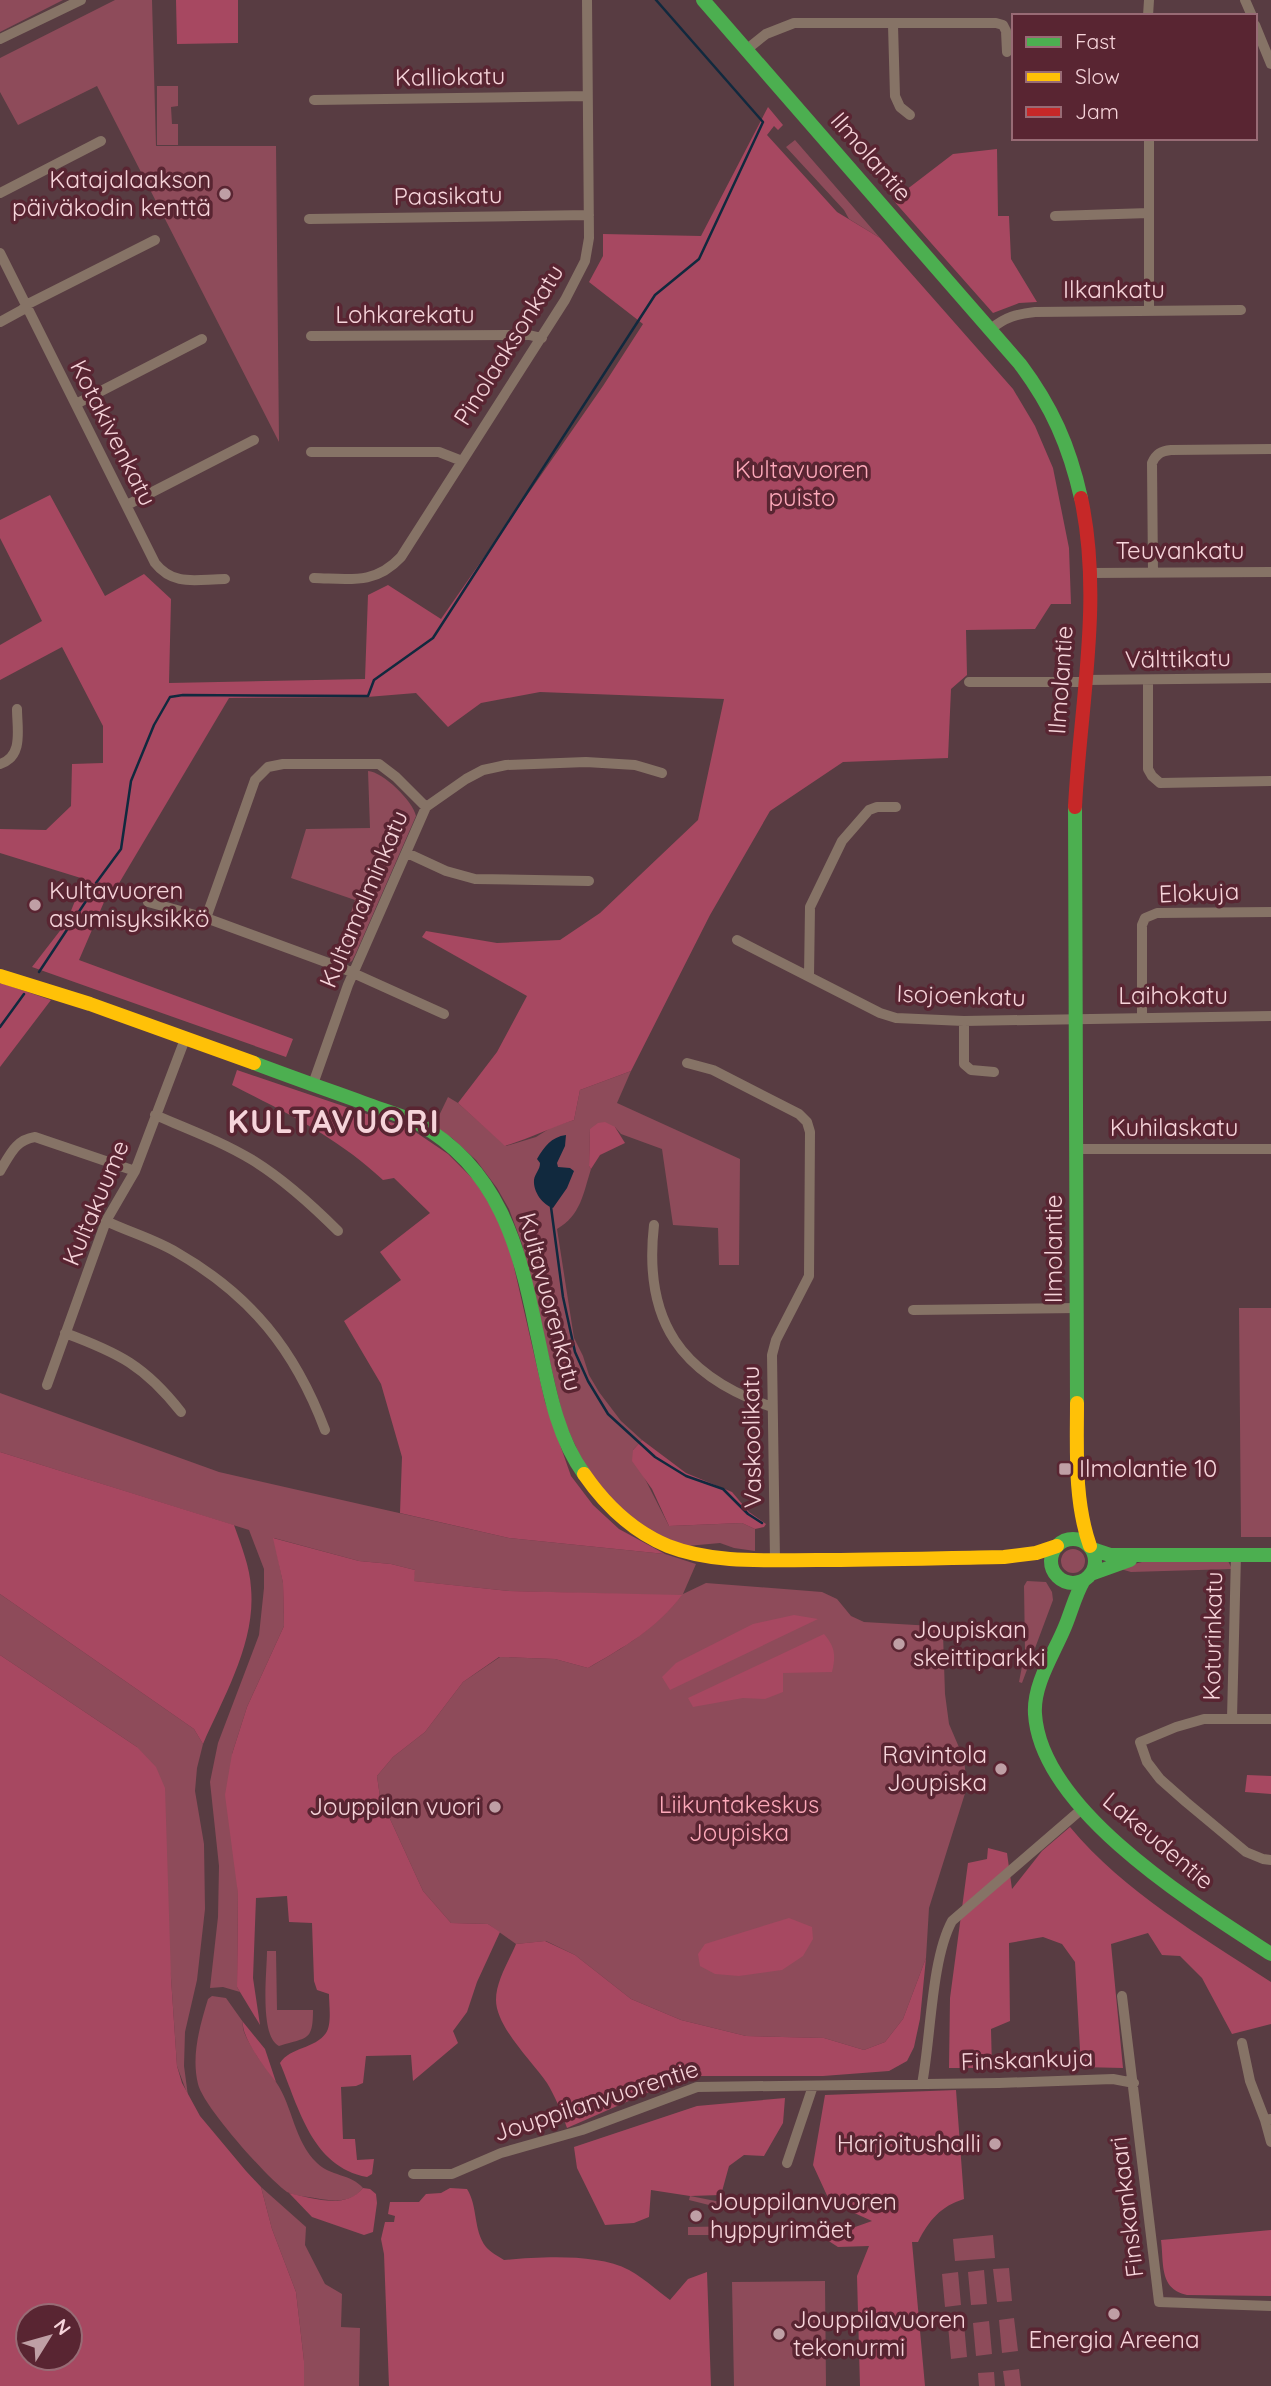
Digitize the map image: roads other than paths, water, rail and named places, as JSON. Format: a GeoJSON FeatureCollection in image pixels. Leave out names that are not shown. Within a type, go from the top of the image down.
{"type":"FeatureCollection","features":[{"type":"Feature","properties":{"kind":"street"},"geometry":{"type":"LineString","coordinates":[[0,39],[81,0]]}},
{"type":"Feature","properties":{"kind":"street","name":"Pinolaaksonkatu"},"geometry":{"type":"LineString","coordinates":[[314,578],[366,579],[390,569],[401,557],[542,338],[585,261],[589,238],[587,0]]}},
{"type":"Feature","properties":{"kind":"street","name":"Ilmolantie"},"geometry":{"type":"LineString","coordinates":[[703,0],[1030,377],[1057,422],[1081,494],[1090,573],[1075,824],[1079,1498],[1085,1537],[1091,1548]]}},
{"type":"Feature","properties":{"kind":"street"},"geometry":{"type":"LineString","coordinates":[[746,50],[766,34],[794,23],[996,23],[1003,25],[1006,31],[1007,52]]}},
{"type":"Feature","properties":{"kind":"street"},"geometry":{"type":"LineString","coordinates":[[893,25],[894,96],[900,107],[910,115]]}},
{"type":"Feature","properties":{"kind":"street"},"geometry":{"type":"LineString","coordinates":[[1257,30],[1271,64]]}},
{"type":"Feature","properties":{"kind":"street","name":"Kalliokatu"},"geometry":{"type":"LineString","coordinates":[[314,100],[587,96]]}},
{"type":"Feature","properties":{"kind":"street"},"geometry":{"type":"LineString","coordinates":[[1149,140],[1149,311]]}},
{"type":"Feature","properties":{"kind":"street"},"geometry":{"type":"LineString","coordinates":[[0,193],[102,141]]}},
{"type":"Feature","properties":{"kind":"street"},"geometry":{"type":"LineString","coordinates":[[1055,216],[1149,213]]}},
{"type":"Feature","properties":{"kind":"street","name":"Paasikatu"},"geometry":{"type":"LineString","coordinates":[[309,219],[589,215]]}},
{"type":"Feature","properties":{"kind":"street"},"geometry":{"type":"LineString","coordinates":[[0,322],[26,305],[155,240]]}},
{"type":"Feature","properties":{"kind":"street","name":"Kotakivenkatu"},"geometry":{"type":"LineString","coordinates":[[0,253],[155,563],[164,575],[177,579],[225,579]]}},
{"type":"Feature","properties":{"kind":"street","name":"Ilkankatu"},"geometry":{"type":"LineString","coordinates":[[991,329],[1003,319],[1026,313],[1241,310]]}},
{"type":"Feature","properties":{"kind":"street","name":"Lohkarekatu"},"geometry":{"type":"LineString","coordinates":[[310,336],[529,335],[542,338]]}},
{"type":"Feature","properties":{"kind":"street"},"geometry":{"type":"LineString","coordinates":[[76,404],[202,339]]}},
{"type":"Feature","properties":{"kind":"street"},"geometry":{"type":"LineString","coordinates":[[127,505],[254,440]]}},
{"type":"Feature","properties":{"kind":"street"},"geometry":{"type":"LineString","coordinates":[[1153,573],[1152,463],[1155,456],[1162,451],[1171,450],[1271,449]]}},
{"type":"Feature","properties":{"kind":"street"},"geometry":{"type":"LineString","coordinates":[[311,452],[439,452],[462,461]]}},
{"type":"Feature","properties":{"kind":"street","name":"Teuvankatu"},"geometry":{"type":"LineString","coordinates":[[1090,573],[1271,572]]}},
{"type":"Feature","properties":{"kind":"street","name":"Välttikatu"},"geometry":{"type":"LineString","coordinates":[[969,682],[1271,678]]}},
{"type":"Feature","properties":{"kind":"street"},"geometry":{"type":"LineString","coordinates":[[1148,681],[1148,769],[1160,783],[1271,781]]}},
{"type":"Feature","properties":{"kind":"street"},"geometry":{"type":"LineString","coordinates":[[0,764],[11,759],[18,744],[17,709]]}},
{"type":"Feature","properties":{"kind":"street","name":"Kultamalminkatu"},"geometry":{"type":"LineString","coordinates":[[313,1084],[353,973],[426,807],[483,770],[506,765],[586,762],[635,765],[662,773]]}},
{"type":"Feature","properties":{"kind":"street"},"geometry":{"type":"LineString","coordinates":[[206,918],[256,779],[268,767],[283,764],[379,764],[426,807]]}},
{"type":"Feature","properties":{"kind":"street"},"geometry":{"type":"LineString","coordinates":[[809,976],[810,907],[842,841],[869,810],[896,807]]}},
{"type":"Feature","properties":{"kind":"street"},"geometry":{"type":"LineString","coordinates":[[407,853],[446,871],[475,879],[589,881]]}},
{"type":"Feature","properties":{"kind":"street"},"geometry":{"type":"LineString","coordinates":[[148,902],[206,918],[353,973],[444,1014]]}},
{"type":"Feature","properties":{"kind":"street","name":"Elokuja"},"geometry":{"type":"LineString","coordinates":[[1142,1017],[1142,925],[1145,918],[1157,912],[1271,912]]}},
{"type":"Feature","properties":{"kind":"street","name":"Isojoenkatu"},"geometry":{"type":"LineString","coordinates":[[737,940],[880,1013],[896,1018],[1076,1018]]}},
{"type":"Feature","properties":{"kind":"street","name":"Kultavuorenkatu"},"geometry":{"type":"LineString","coordinates":[[0,976],[90,1004],[416,1122],[456,1149],[487,1184],[513,1236],[564,1438],[586,1481],[603,1503],[651,1538],[678,1549],[718,1556],[775,1560],[1004,1557],[1036,1553],[1060,1544]]}},
{"type":"Feature","properties":{"kind":"street","name":"Laihokatu"},"geometry":{"type":"LineString","coordinates":[[1076,1018],[1271,1016]]}},
{"type":"Feature","properties":{"kind":"street"},"geometry":{"type":"LineString","coordinates":[[964,1020],[964,1064],[971,1070],[993,1072]]}},
{"type":"Feature","properties":{"kind":"street","name":"Kultakuume"},"geometry":{"type":"LineString","coordinates":[[47,1385],[106,1222],[135,1171],[186,1039]]}},
{"type":"Feature","properties":{"kind":"street","name":"Vaskoolikatu"},"geometry":{"type":"LineString","coordinates":[[687,1063],[713,1070],[799,1114],[807,1122],[810,1132],[809,1276],[774,1348],[771,1374],[775,1560]]}},
{"type":"Feature","properties":{"kind":"street"},"geometry":{"type":"LineString","coordinates":[[155,1115],[255,1161],[300,1195],[338,1231]]}},
{"type":"Feature","properties":{"kind":"street"},"geometry":{"type":"LineString","coordinates":[[0,1171],[16,1144],[35,1137],[135,1171]]}},
{"type":"Feature","properties":{"kind":"street","name":"Kuhilaskatu"},"geometry":{"type":"LineString","coordinates":[[1076,1149],[1271,1149]]}},
{"type":"Feature","properties":{"kind":"street"},"geometry":{"type":"LineString","coordinates":[[106,1222],[174,1251],[240,1297],[295,1363],[311,1392],[326,1430]]}},
{"type":"Feature","properties":{"kind":"street"},"geometry":{"type":"LineString","coordinates":[[654,1224],[650,1255],[652,1285],[667,1330],[700,1370],[720,1385],[772,1407]]}},
{"type":"Feature","properties":{"kind":"street"},"geometry":{"type":"LineString","coordinates":[[913,1310],[1078,1308]]}},
{"type":"Feature","properties":{"kind":"street"},"geometry":{"type":"LineString","coordinates":[[65,1333],[124,1357],[162,1387],[181,1412]]}},
{"type":"Feature","properties":{"kind":"street","name":"Ilmolantie"},"geometry":{"type":"LineString","coordinates":[[1060,1544],[1073,1524],[1079,1498]]}},
{"type":"Feature","properties":{"kind":"street"},"geometry":{"type":"LineString","coordinates":[[1068,1621],[1063,1587],[1052,1558],[1060,1544],[1077,1539],[1110,1555],[1271,1555]]}},
{"type":"Feature","properties":{"kind":"street"},"geometry":{"type":"LineString","coordinates":[[1087,1577],[1095,1562],[1091,1548]]}},
{"type":"Feature","properties":{"kind":"street"},"geometry":{"type":"LineString","coordinates":[[1056,1574],[1071,1583],[1111,1565],[1152,1555]]}},
{"type":"Feature","properties":{"kind":"street","name":"Koturinkatu"},"geometry":{"type":"LineString","coordinates":[[1232,1718],[1236,1555]]}},
{"type":"Feature","properties":{"kind":"street","name":"Kultavuorenkatu"},"geometry":{"type":"LineString","coordinates":[[1004,1557],[1036,1563],[1056,1574]]}},
{"type":"Feature","properties":{"kind":"street","name":"Lakeudentie"},"geometry":{"type":"LineString","coordinates":[[1087,1577],[1078,1588],[1068,1621],[1038,1695],[1035,1715],[1046,1759],[1083,1808],[1157,1877],[1271,1954]]}},
{"type":"Feature","properties":{"kind":"street"},"geometry":{"type":"LineString","coordinates":[[1271,1718],[1204,1718],[1140,1742],[1147,1762],[1160,1779],[1246,1852],[1271,1860]]}},
{"type":"Feature","properties":{"kind":"street"},"geometry":{"type":"LineString","coordinates":[[922,2084],[937,1978],[946,1933],[952,1921],[1083,1808]]}},
{"type":"Feature","properties":{"kind":"street","name":"Finskankaari"},"geometry":{"type":"LineString","coordinates":[[1122,1996],[1159,2302],[1271,2306]]}},
{"type":"Feature","properties":{"kind":"street"},"geometry":{"type":"LineString","coordinates":[[1241,2043],[1250,2081],[1268,2120],[1271,2142]]}},
{"type":"Feature","properties":{"kind":"street","name":"Finskankuja"},"geometry":{"type":"LineString","coordinates":[[922,2084],[1113,2079],[1134,2083]]}},
{"type":"Feature","properties":{"kind":"street","name":"Jouppilanvuorentie"},"geometry":{"type":"LineString","coordinates":[[413,2174],[452,2174],[501,2152],[582,2130],[697,2087],[922,2084]]}},
{"type":"Feature","properties":{"kind":"street"},"geometry":{"type":"LineString","coordinates":[[787,2163],[813,2086]]}},
{"type":"Feature","properties":{"kind":"water"},"geometry":{"type":"Polygon","coordinates":[[[566,1135],[565,1146],[557,1163],[558,1167],[574,1171],[567,1188],[553,1208],[542,1201],[535,1189],[534,1180],[540,1163],[537,1159],[548,1143],[566,1135]]]}},
{"type":"Feature","properties":{"kind":"waterway"},"geometry":{"type":"LineString","coordinates":[[96,883],[121,849],[131,781],[154,725],[170,697],[368,696],[374,680],[433,638],[655,295],[699,259],[763,122],[656,0]]}},
{"type":"Feature","properties":{"kind":"waterway"},"geometry":{"type":"LineString","coordinates":[[39,972],[92,892]]}},
{"type":"Feature","properties":{"kind":"waterway"},"geometry":{"type":"LineString","coordinates":[[0,1027],[24,994]]}},
{"type":"Feature","properties":{"kind":"waterway"},"geometry":{"type":"LineString","coordinates":[[551,1207],[563,1297],[575,1352],[588,1381],[608,1414],[655,1457],[686,1476],[723,1489],[748,1514],[762,1523]]}},
{"type":"Feature","properties":{"kind":"place","name":"Katajalaakson päiväkodin kenttä"},"geometry":{"type":"Point","coordinates":[225,194]}},
{"type":"Feature","properties":{"kind":"place","name":"Kultavuoren asumisyksikkö"},"geometry":{"type":"Point","coordinates":[35,905]}},
{"type":"Feature","properties":{"kind":"place","name":"Ilmolantie 10"},"geometry":{"type":"Point","coordinates":[1065,1469]}},
{"type":"Feature","properties":{"kind":"place","name":"Joupiskan skeittiparkki"},"geometry":{"type":"Point","coordinates":[899,1644]}},
{"type":"Feature","properties":{"kind":"place","name":"Ravintola Joupiska"},"geometry":{"type":"Point","coordinates":[1001,1769]}},
{"type":"Feature","properties":{"kind":"place","name":"Jouppilan vuori"},"geometry":{"type":"Point","coordinates":[495,1807]}},
{"type":"Feature","properties":{"kind":"place","name":"Harjoitushalli"},"geometry":{"type":"Point","coordinates":[995,2144]}},
{"type":"Feature","properties":{"kind":"place","name":"Jouppilanvuoren hyppyrimäet"},"geometry":{"type":"Point","coordinates":[696,2216]}},
{"type":"Feature","properties":{"kind":"place","name":"Energia Areena"},"geometry":{"type":"Point","coordinates":[1114,2314]}},
{"type":"Feature","properties":{"kind":"place","name":"Jouppilavuoren tekonurmi"},"geometry":{"type":"Point","coordinates":[779,2334]}},
{"type":"Feature","properties":{"kind":"district","name":"KULTAVUORI"},"geometry":{"type":"Point","coordinates":[334,1122]}},
{"type":"Feature","properties":{"kind":"park label","name":"Kultavuoren puisto"},"geometry":{"type":"Point","coordinates":[802,484]}},
{"type":"Feature","properties":{"kind":"park label","name":"Liikuntakeskus Joupiska"},"geometry":{"type":"Point","coordinates":[739,1819]}}]}
